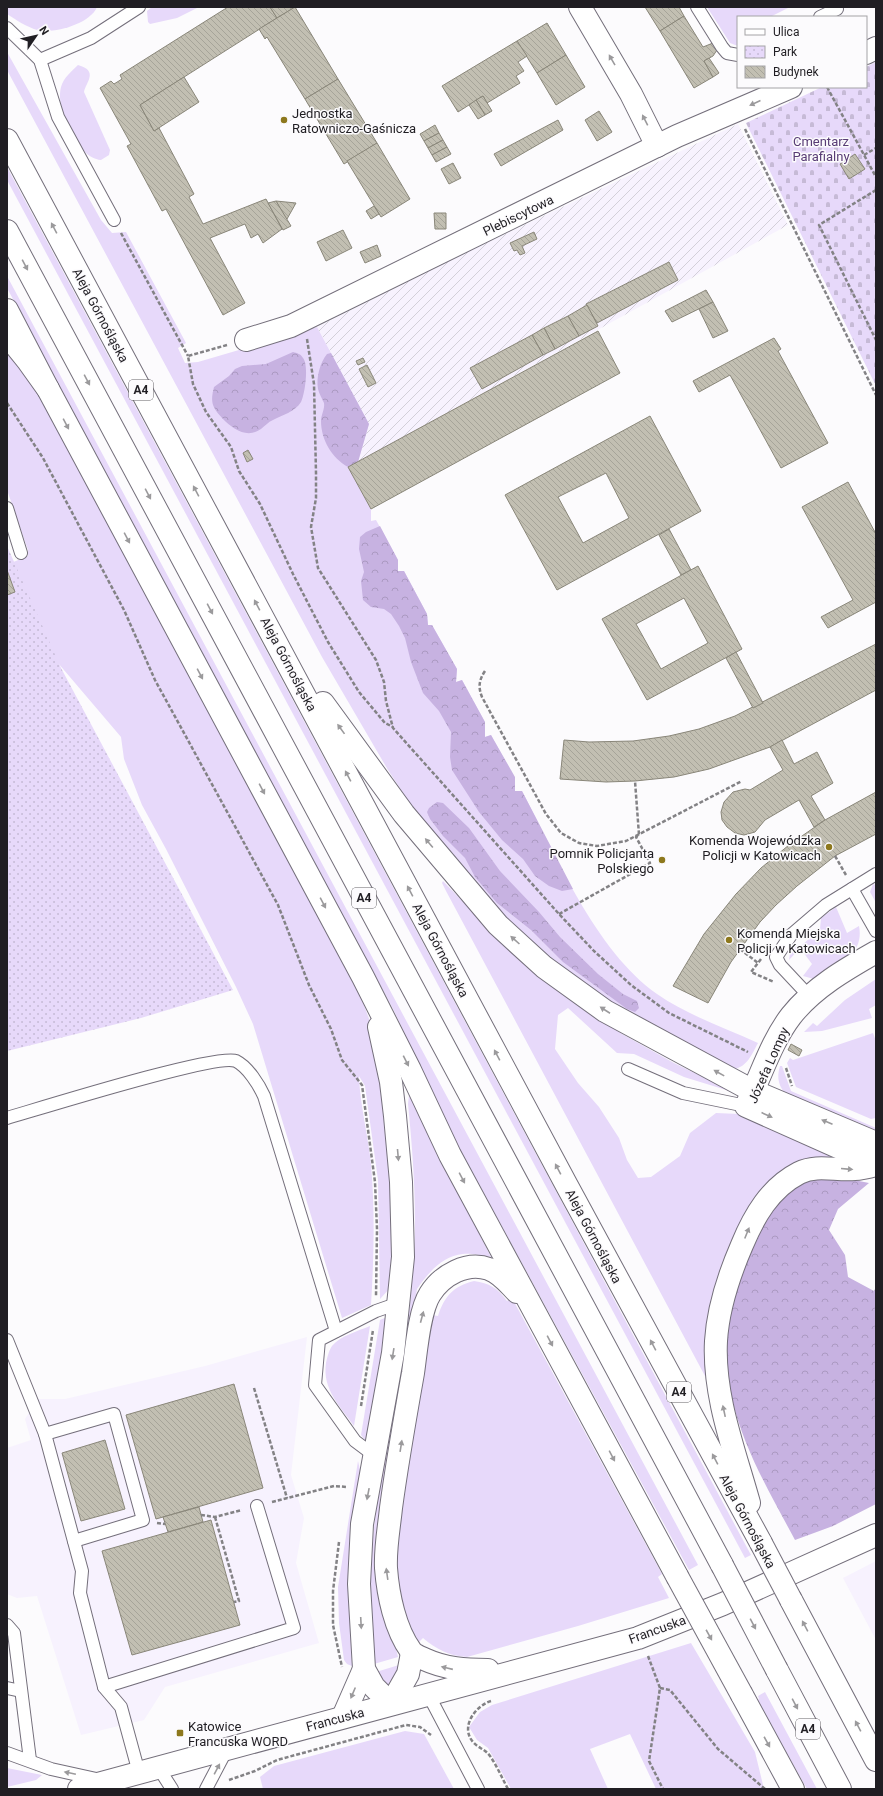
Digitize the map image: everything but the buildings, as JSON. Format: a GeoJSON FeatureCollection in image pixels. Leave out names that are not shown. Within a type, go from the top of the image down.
{"type":"FeatureCollection","features":[{"type":"Feature","properties":{"kind":"main road"},"geometry":{"type":"LineString","coordinates":[[580,7],[631,94],[658,146]]}},
{"type":"Feature","properties":{"kind":"main road"},"geometry":{"type":"LineString","coordinates":[[867,52],[876,48]]}},
{"type":"Feature","properties":{"kind":"main road","name":"Plebiscytowa"},"geometry":{"type":"LineString","coordinates":[[246,340],[305,320],[658,146],[789,88]]}},
{"type":"Feature","properties":{"kind":"main road","name":"Aleja Górnośląska"},"geometry":{"type":"LineString","coordinates":[[7,140],[566,1184],[761,1543],[876,1760]]}},
{"type":"Feature","properties":{"kind":"main road","name":"A4"},"geometry":{"type":"LineString","coordinates":[[7,231],[722,1565],[840,1789]]}},
{"type":"Feature","properties":{"kind":"main road"},"geometry":{"type":"LineString","coordinates":[[7,310],[363,976],[450,1155],[793,1789]]}},
{"type":"Feature","properties":{"kind":"main road"},"geometry":{"type":"LineString","coordinates":[[7,335],[48,389]]}},
{"type":"Feature","properties":{"kind":"main road"},"geometry":{"type":"LineString","coordinates":[[276,640],[404,814],[498,925],[544,966],[605,1011],[750,1098],[876,1142]]}},
{"type":"Feature","properties":{"kind":"main road","name":"Józefa Lompy"},"geometry":{"type":"LineString","coordinates":[[876,952],[844,971],[810,996],[788,1021],[768,1057],[750,1098],[876,1164]]}},
{"type":"Feature","properties":{"kind":"main road"},"geometry":{"type":"LineString","coordinates":[[343,1717],[353,1670],[362,1524],[376,1456],[393,1353],[403,1257],[401,1182],[395,1116],[385,1054],[363,976]]}},
{"type":"Feature","properties":{"kind":"main road"},"geometry":{"type":"LineString","coordinates":[[761,1543],[727,1425],[717,1373],[716,1341],[724,1296],[732,1269],[751,1222],[772,1194],[786,1181],[813,1168],[827,1167],[855,1169],[876,1164]]}},
{"type":"Feature","properties":{"kind":"main road"},"geometry":{"type":"LineString","coordinates":[[428,1694],[412,1653],[401,1633],[394,1613],[386,1569],[387,1544],[393,1492],[418,1338],[429,1295],[445,1276],[456,1270],[466,1267],[489,1269],[500,1275],[532,1307]]}},
{"type":"Feature","properties":{"kind":"main road","name":"Francuska"},"geometry":{"type":"LineString","coordinates":[[79,1789],[638,1638],[723,1604],[876,1535]]}},
{"type":"Feature","properties":{"kind":"main road"},"geometry":{"type":"LineString","coordinates":[[412,1653],[439,1666],[456,1670],[514,1671]]}},
{"type":"Feature","properties":{"kind":"main road"},"geometry":{"type":"LineString","coordinates":[[353,1670],[391,1704],[408,1674],[412,1653]]}},
{"type":"Feature","properties":{"kind":"lane"},"geometry":{"type":"LineString","coordinates":[[40,60],[91,38],[139,7]]}},
{"type":"Feature","properties":{"kind":"lane"},"geometry":{"type":"LineString","coordinates":[[697,7],[727,53],[737,55]]}},
{"type":"Feature","properties":{"kind":"lane"},"geometry":{"type":"LineString","coordinates":[[823,16],[838,11]]}},
{"type":"Feature","properties":{"kind":"lane"},"geometry":{"type":"LineString","coordinates":[[7,28],[40,60],[58,117],[114,220]]}},
{"type":"Feature","properties":{"kind":"lane"},"geometry":{"type":"LineString","coordinates":[[7,508],[21,553]]}},
{"type":"Feature","properties":{"kind":"lane"},"geometry":{"type":"LineString","coordinates":[[810,996],[780,965],[776,957],[791,935],[826,905],[876,874]]}},
{"type":"Feature","properties":{"kind":"lane"},"geometry":{"type":"LineString","coordinates":[[852,889],[876,931]]}},
{"type":"Feature","properties":{"kind":"lane"},"geometry":{"type":"LineString","coordinates":[[7,1118],[98,1091],[182,1069],[222,1060],[236,1061],[258,1082],[264,1096],[336,1332]]}},
{"type":"Feature","properties":{"kind":"lane"},"geometry":{"type":"LineString","coordinates":[[628,1069],[683,1093],[750,1098]]}},
{"type":"Feature","properties":{"kind":"lane"},"geometry":{"type":"LineString","coordinates":[[376,1456],[355,1441],[315,1385],[319,1340],[376,1311],[399,1302]]}},
{"type":"Feature","properties":{"kind":"lane"},"geometry":{"type":"LineString","coordinates":[[7,1340],[45,1434],[82,1571],[80,1593],[104,1687],[121,1707],[148,1770],[172,1789]]}},
{"type":"Feature","properties":{"kind":"lane"},"geometry":{"type":"LineString","coordinates":[[45,1434],[114,1414],[143,1520],[74,1541]]}},
{"type":"Feature","properties":{"kind":"lane"},"geometry":{"type":"LineString","coordinates":[[104,1687],[294,1628],[257,1506]]}},
{"type":"Feature","properties":{"kind":"lane"},"geometry":{"type":"LineString","coordinates":[[7,1625],[14,1633],[27,1759]]}},
{"type":"Feature","properties":{"kind":"lane"},"geometry":{"type":"LineString","coordinates":[[7,1688],[21,1691]]}},
{"type":"Feature","properties":{"kind":"lane"},"geometry":{"type":"LineString","coordinates":[[428,1694],[478,1789]]}},
{"type":"Feature","properties":{"kind":"lane"},"geometry":{"type":"LineString","coordinates":[[206,1789],[227,1749]]}},
{"type":"Feature","properties":{"kind":"lane"},"geometry":{"type":"LineString","coordinates":[[7,1753],[51,1769],[108,1781]]}},
{"type":"Feature","properties":{"kind":"path"},"geometry":{"type":"LineString","coordinates":[[828,88],[876,177]]}},
{"type":"Feature","properties":{"kind":"path"},"geometry":{"type":"LineString","coordinates":[[735,111],[876,394]]}},
{"type":"Feature","properties":{"kind":"path"},"geometry":{"type":"LineString","coordinates":[[864,155],[876,148]]}},
{"type":"Feature","properties":{"kind":"path"},"geometry":{"type":"LineString","coordinates":[[876,190],[819,225],[876,340]]}},
{"type":"Feature","properties":{"kind":"path"},"geometry":{"type":"LineString","coordinates":[[114,220],[188,356],[193,384],[206,412],[231,447],[240,471],[260,504],[293,574],[328,642],[359,692],[384,723],[393,728],[559,914],[594,951],[631,985],[669,1013],[752,1054],[768,1057]]}},
{"type":"Feature","properties":{"kind":"path"},"geometry":{"type":"LineString","coordinates":[[305,320],[314,384],[316,498],[311,527],[318,568],[376,660],[384,682],[386,701],[393,728]]}},
{"type":"Feature","properties":{"kind":"path"},"geometry":{"type":"LineString","coordinates":[[188,356],[246,340]]}},
{"type":"Feature","properties":{"kind":"path"},"geometry":{"type":"LineString","coordinates":[[7,403],[43,458],[124,610],[155,680],[278,905],[309,985],[331,1029],[342,1060],[362,1085],[375,1182],[377,1229],[376,1311],[360,1411]]}},
{"type":"Feature","properties":{"kind":"path"},"geometry":{"type":"LineString","coordinates":[[485,671],[480,678],[479,689],[482,697],[553,824],[570,840],[588,845],[618,843],[638,836],[742,781]]}},
{"type":"Feature","properties":{"kind":"path"},"geometry":{"type":"LineString","coordinates":[[559,914],[650,863],[638,836],[635,781]]}},
{"type":"Feature","properties":{"kind":"path"},"geometry":{"type":"LineString","coordinates":[[835,856],[847,876]]}},
{"type":"Feature","properties":{"kind":"path"},"geometry":{"type":"LineString","coordinates":[[740,949],[758,963]]}},
{"type":"Feature","properties":{"kind":"path"},"geometry":{"type":"LineString","coordinates":[[254,1388],[287,1498]]}},
{"type":"Feature","properties":{"kind":"path"},"geometry":{"type":"LineString","coordinates":[[346,1495],[349,1479]]}},
{"type":"Feature","properties":{"kind":"path"},"geometry":{"type":"LineString","coordinates":[[201,1514],[215,1517],[334,1486],[347,1487]]}},
{"type":"Feature","properties":{"kind":"path"},"geometry":{"type":"LineString","coordinates":[[215,1517],[238,1601],[234,1602]]}},
{"type":"Feature","properties":{"kind":"path"},"geometry":{"type":"LineString","coordinates":[[339,1540],[333,1591],[333,1625],[353,1670]]}},
{"type":"Feature","properties":{"kind":"path"},"geometry":{"type":"LineString","coordinates":[[649,1659],[660,1688],[649,1761],[663,1789]]}},
{"type":"Feature","properties":{"kind":"path"},"geometry":{"type":"LineString","coordinates":[[660,1688],[670,1690],[718,1750],[765,1789]]}},
{"type":"Feature","properties":{"kind":"path"},"geometry":{"type":"LineString","coordinates":[[222,1782],[255,1771],[276,1760],[406,1725],[420,1727],[432,1736]]}},
{"type":"Feature","properties":{"kind":"shaded area"},"geometry":{"type":"Polygon","coordinates":[[[738,124],[788,225],[358,462],[369,424],[317,327],[476,248],[738,124]]]}},
{"type":"Feature","properties":{"kind":"shaded area"},"geometry":{"type":"Polygon","coordinates":[[[307,1337],[291,1475],[304,1518],[296,1563],[319,1643],[165,1687],[144,1720],[81,1735],[37,1596],[17,1598],[7,1594],[7,1448],[31,1440],[25,1419],[38,1399],[65,1399],[205,1366],[307,1337]]]}},
{"type":"Feature","properties":{"kind":"shaded area"},"geometry":{"type":"Polygon","coordinates":[[[876,1561],[876,1640],[843,1578],[876,1561]]]}},
{"type":"Feature","properties":{"kind":"green space"},"geometry":{"type":"Polygon","coordinates":[[[7,7],[97,7],[93,13],[79,23],[62,29],[44,31],[33,29],[14,19],[7,14],[7,7]]]}},
{"type":"Feature","properties":{"kind":"green space"},"geometry":{"type":"Polygon","coordinates":[[[152,7],[199,7],[177,18],[150,24],[148,22],[147,11],[152,7]]]}},
{"type":"Feature","properties":{"kind":"green space"},"geometry":{"type":"Polygon","coordinates":[[[707,7],[790,7],[772,16],[737,16],[737,46],[730,43],[707,7]]]}},
{"type":"Feature","properties":{"kind":"green space"},"geometry":{"type":"Polygon","coordinates":[[[7,52],[101,220],[112,233],[126,232],[186,343],[178,348],[185,363],[198,362],[317,327],[369,424],[358,462],[348,467],[371,509],[371,521],[376,520],[398,560],[398,571],[404,571],[427,614],[428,625],[432,625],[457,669],[456,682],[462,680],[485,722],[485,737],[491,735],[514,777],[515,791],[522,791],[579,901],[596,928],[615,953],[635,975],[669,1002],[693,1015],[758,1043],[749,1059],[742,1066],[734,1069],[632,1017],[561,967],[536,946],[487,900],[415,811],[388,770],[322,657],[7,70],[7,52]]]}},
{"type":"Feature","properties":{"kind":"green space","name":"Cmentarz Parafialny"},"geometry":{"type":"Polygon","coordinates":[[[876,62],[876,386],[746,123],[820,88],[867,88],[867,66],[876,62]]]}},
{"type":"Feature","properties":{"kind":"green space"},"geometry":{"type":"Polygon","coordinates":[[[78,65],[88,70],[90,74],[89,81],[84,92],[110,150],[109,155],[101,160],[92,157],[76,142],[61,107],[60,96],[62,83],[78,65]]]}},
{"type":"Feature","properties":{"kind":"green space"},"geometry":{"type":"Polygon","coordinates":[[[7,167],[751,1555],[745,1558],[7,180],[7,167]]]}},
{"type":"Feature","properties":{"kind":"green space"},"geometry":{"type":"Polygon","coordinates":[[[7,276],[698,1565],[689,1570],[457,1144],[393,1009],[7,288],[7,276]]]}},
{"type":"Feature","properties":{"kind":"green space"},"geometry":{"type":"Polygon","coordinates":[[[7,345],[29,375],[358,989],[371,1024],[387,1103],[393,1241],[390,1288],[380,1299],[378,1180],[365,1086],[359,1076],[370,1153],[373,1199],[374,1234],[371,1305],[342,1318],[253,1024],[236,987],[142,805],[124,759],[121,737],[58,663],[11,563],[28,556],[28,550],[7,490],[7,345]]]}},
{"type":"Feature","properties":{"kind":"green space"},"geometry":{"type":"Polygon","coordinates":[[[293,352],[299,354],[305,362],[306,380],[301,402],[292,411],[270,422],[256,432],[245,433],[240,432],[231,426],[216,411],[212,401],[214,387],[229,376],[235,369],[242,366],[266,364],[293,352]]]}},
{"type":"Feature","properties":{"kind":"green space"},"geometry":{"type":"Polygon","coordinates":[[[331,353],[369,424],[358,462],[348,467],[332,454],[323,435],[321,419],[324,403],[318,389],[318,375],[327,354],[331,353]]]}},
{"type":"Feature","properties":{"kind":"green space"},"geometry":{"type":"Polygon","coordinates":[[[380,526],[398,560],[398,571],[404,571],[427,614],[428,625],[432,625],[457,669],[456,682],[462,680],[485,722],[485,737],[491,735],[515,777],[515,791],[522,791],[573,889],[562,891],[549,886],[535,876],[523,859],[502,840],[479,812],[452,770],[450,757],[451,732],[439,711],[423,693],[411,662],[405,638],[399,626],[391,614],[384,609],[371,607],[363,600],[361,581],[364,572],[359,549],[360,537],[366,532],[380,526]]]}},
{"type":"Feature","properties":{"kind":"green space"},"geometry":{"type":"Polygon","coordinates":[[[7,546],[61,668],[233,990],[141,1018],[7,1051],[7,546]]]}},
{"type":"Feature","properties":{"kind":"green space"},"geometry":{"type":"Polygon","coordinates":[[[437,802],[443,803],[469,828],[500,871],[539,912],[560,937],[598,974],[623,994],[637,1001],[639,1008],[635,1012],[627,1009],[563,962],[531,930],[497,903],[475,877],[465,858],[443,836],[430,819],[427,812],[429,808],[437,802]]]}},
{"type":"Feature","properties":{"kind":"green space"},"geometry":{"type":"Polygon","coordinates":[[[443,881],[491,931],[573,1000],[622,1034],[674,1063],[736,1093],[684,1077],[634,1054],[617,1053],[568,1008],[558,1015],[555,1049],[578,1083],[599,1107],[619,1138],[627,1160],[638,1178],[651,1177],[680,1156],[690,1133],[716,1113],[739,1114],[839,1157],[820,1157],[800,1163],[759,1194],[745,1213],[735,1234],[707,1375],[705,1376],[446,891],[442,883],[443,881]]]}},
{"type":"Feature","properties":{"kind":"green space"},"geometry":{"type":"Polygon","coordinates":[[[873,884],[876,885],[875,901],[870,892],[873,884]]]}},
{"type":"Feature","properties":{"kind":"green space"},"geometry":{"type":"Polygon","coordinates":[[[836,907],[847,933],[859,926],[860,937],[856,949],[854,952],[814,979],[803,976],[812,964],[800,948],[789,960],[791,946],[801,946],[820,929],[821,918],[836,907]]]}},
{"type":"Feature","properties":{"kind":"green space"},"geometry":{"type":"Polygon","coordinates":[[[876,979],[876,1005],[869,1009],[872,1018],[822,1031],[804,1032],[813,1023],[817,1026],[845,1000],[876,979]]]}},
{"type":"Feature","properties":{"kind":"green space"},"geometry":{"type":"Polygon","coordinates":[[[873,1033],[876,1041],[876,1118],[871,1119],[796,1087],[787,1063],[790,1058],[793,1060],[873,1033]]]}},
{"type":"Feature","properties":{"kind":"green space"},"geometry":{"type":"Polygon","coordinates":[[[780,1066],[782,1066],[791,1091],[876,1128],[876,1134],[788,1096],[782,1090],[778,1079],[780,1066]]]}},
{"type":"Feature","properties":{"kind":"green space"},"geometry":{"type":"Polygon","coordinates":[[[409,1095],[491,1257],[463,1254],[448,1258],[431,1271],[417,1289],[386,1477],[395,1644],[398,1657],[374,1664],[370,1587],[374,1526],[384,1456],[403,1352],[414,1261],[415,1216],[408,1104],[409,1095]]]}},
{"type":"Feature","properties":{"kind":"green space"},"geometry":{"type":"Polygon","coordinates":[[[839,1177],[869,1183],[838,1209],[829,1230],[845,1255],[848,1277],[874,1291],[876,1287],[876,1504],[833,1526],[795,1540],[759,1472],[737,1418],[728,1377],[727,1339],[730,1319],[742,1272],[764,1223],[778,1203],[794,1187],[811,1178],[839,1177]]]}},
{"type":"Feature","properties":{"kind":"green space"},"geometry":{"type":"Polygon","coordinates":[[[474,1281],[493,1287],[507,1301],[512,1298],[662,1574],[658,1577],[669,1598],[578,1626],[467,1657],[454,1655],[443,1651],[423,1638],[419,1642],[412,1632],[402,1609],[398,1584],[396,1546],[432,1315],[438,1316],[443,1303],[450,1293],[460,1286],[474,1281]]]}},
{"type":"Feature","properties":{"kind":"green space"},"geometry":{"type":"Polygon","coordinates":[[[387,1317],[368,1440],[365,1440],[361,1435],[380,1320],[387,1317]]]}},
{"type":"Feature","properties":{"kind":"green space"},"geometry":{"type":"Polygon","coordinates":[[[370,1326],[354,1426],[329,1389],[325,1372],[326,1363],[330,1350],[335,1342],[370,1326]]]}},
{"type":"Feature","properties":{"kind":"green space"},"geometry":{"type":"Polygon","coordinates":[[[358,1461],[361,1474],[349,1589],[352,1666],[347,1664],[344,1660],[339,1623],[338,1587],[358,1461]]]}},
{"type":"Feature","properties":{"kind":"green space"},"geometry":{"type":"Polygon","coordinates":[[[691,1643],[755,1752],[764,1789],[656,1789],[630,1734],[590,1749],[608,1789],[511,1789],[488,1748],[477,1740],[469,1727],[480,1712],[492,1705],[691,1643]]]}},
{"type":"Feature","properties":{"kind":"green space"},"geometry":{"type":"Polygon","coordinates":[[[399,1665],[398,1675],[389,1689],[376,1672],[399,1665]]]}},
{"type":"Feature","properties":{"kind":"green space"},"geometry":{"type":"Polygon","coordinates":[[[765,1692],[817,1789],[807,1789],[757,1700],[759,1699],[758,1696],[765,1692]]]}},
{"type":"Feature","properties":{"kind":"green space"},"geometry":{"type":"Polygon","coordinates":[[[405,1731],[424,1734],[454,1789],[263,1789],[260,1777],[274,1766],[405,1731]]]}},
{"type":"Feature","properties":{"kind":"green space"},"geometry":{"type":"Polygon","coordinates":[[[7,1768],[42,1775],[36,1780],[7,1787],[7,1768]]]}},
{"type":"Feature","properties":{"kind":"place","name":"Jednostka Ratowniczo-Gaśnicza"},"geometry":{"type":"Point","coordinates":[284,120]}},
{"type":"Feature","properties":{"kind":"place","name":"Komenda Wojewódzka Policji w Katowicach"},"geometry":{"type":"Point","coordinates":[829,847]}},
{"type":"Feature","properties":{"kind":"place","name":"Pomnik Policjanta Polskiego"},"geometry":{"type":"Point","coordinates":[662,860]}},
{"type":"Feature","properties":{"kind":"place","name":"Komenda Miejska Policji w Katowicach"},"geometry":{"type":"Point","coordinates":[729,940]}},
{"type":"Feature","properties":{"kind":"place","name":"Katowice Francuska WORD"},"geometry":{"type":"Point","coordinates":[180,1733]}}]}
